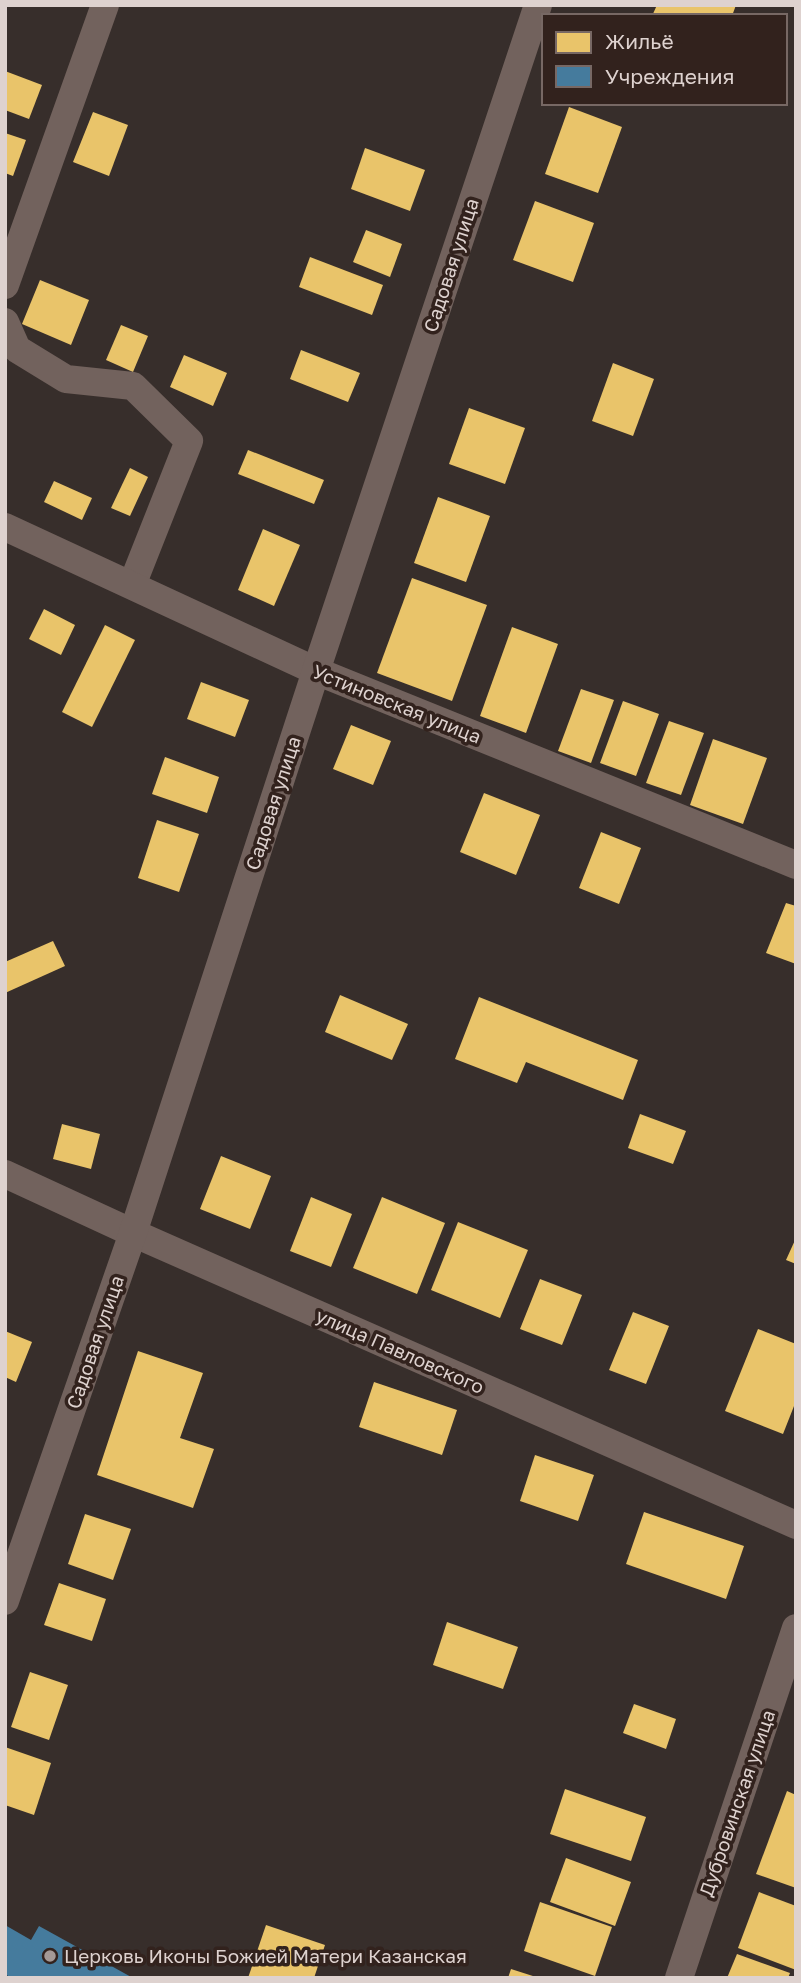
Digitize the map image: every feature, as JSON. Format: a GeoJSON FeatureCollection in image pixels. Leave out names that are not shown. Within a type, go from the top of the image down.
{"type":"FeatureCollection","features":[{"type":"Feature","properties":{"kind":"street"},"geometry":{"type":"LineString","coordinates":[[5,285],[105,5]]}},
{"type":"Feature","properties":{"kind":"street","name":"Садовая улица"},"geometry":{"type":"LineString","coordinates":[[5,1601],[133,1233],[316,671],[538,5]]}},
{"type":"Feature","properties":{"kind":"street"},"geometry":{"type":"LineString","coordinates":[[5,322],[17,349],[66,379],[133,386],[189,441],[132,585]]}},
{"type":"Feature","properties":{"kind":"street","name":"Устиновская улица"},"geometry":{"type":"LineString","coordinates":[[5,527],[316,671],[796,865]]}},
{"type":"Feature","properties":{"kind":"street","name":"улица Павловского"},"geometry":{"type":"LineString","coordinates":[[5,1174],[796,1525]]}},
{"type":"Feature","properties":{"kind":"street","name":"Дубровинская улица"},"geometry":{"type":"LineString","coordinates":[[679,1978],[796,1628]]}},
{"type":"Feature","properties":{"kind":"building: Жильё"},"geometry":{"type":"Polygon","coordinates":[[[657,5],[736,5],[733,14],[653,14],[657,5]]]}},
{"type":"Feature","properties":{"kind":"building: Жильё"},"geometry":{"type":"Polygon","coordinates":[[[5,71],[42,85],[29,119],[5,110],[5,71]]]}},
{"type":"Feature","properties":{"kind":"building: Жильё"},"geometry":{"type":"Polygon","coordinates":[[[569,107],[622,127],[598,193],[545,174],[569,107]]]}},
{"type":"Feature","properties":{"kind":"building: Жильё"},"geometry":{"type":"Polygon","coordinates":[[[93,112],[128,125],[109,176],[73,162],[93,112]]]}},
{"type":"Feature","properties":{"kind":"building: Жильё"},"geometry":{"type":"Polygon","coordinates":[[[5,133],[26,140],[13,176],[5,173],[5,133]]]}},
{"type":"Feature","properties":{"kind":"building: Жильё"},"geometry":{"type":"Polygon","coordinates":[[[365,148],[425,170],[410,211],[351,189],[365,148]]]}},
{"type":"Feature","properties":{"kind":"building: Жильё"},"geometry":{"type":"Polygon","coordinates":[[[535,201],[594,223],[573,282],[513,260],[535,201]]]}},
{"type":"Feature","properties":{"kind":"building: Жильё"},"geometry":{"type":"Polygon","coordinates":[[[366,230],[402,244],[390,277],[353,262],[366,230]]]}},
{"type":"Feature","properties":{"kind":"building: Жильё"},"geometry":{"type":"Polygon","coordinates":[[[310,257],[383,285],[372,315],[299,287],[310,257]]]}},
{"type":"Feature","properties":{"kind":"building: Жильё"},"geometry":{"type":"Polygon","coordinates":[[[40,280],[89,300],[71,345],[22,324],[40,280]]]}},
{"type":"Feature","properties":{"kind":"building: Жильё"},"geometry":{"type":"Polygon","coordinates":[[[121,325],[148,336],[133,372],[106,360],[121,325]]]}},
{"type":"Feature","properties":{"kind":"building: Жильё"},"geometry":{"type":"Polygon","coordinates":[[[301,350],[360,373],[348,402],[290,379],[301,350]]]}},
{"type":"Feature","properties":{"kind":"building: Жильё"},"geometry":{"type":"Polygon","coordinates":[[[184,355],[227,373],[213,406],[170,387],[184,355]]]}},
{"type":"Feature","properties":{"kind":"building: Жильё"},"geometry":{"type":"Polygon","coordinates":[[[613,363],[654,379],[633,436],[592,421],[613,363]]]}},
{"type":"Feature","properties":{"kind":"building: Жильё"},"geometry":{"type":"Polygon","coordinates":[[[469,408],[525,428],[505,484],[449,464],[469,408]]]}},
{"type":"Feature","properties":{"kind":"building: Жильё"},"geometry":{"type":"Polygon","coordinates":[[[248,450],[324,480],[314,504],[238,474],[248,450]]]}},
{"type":"Feature","properties":{"kind":"building: Жильё"},"geometry":{"type":"Polygon","coordinates":[[[130,468],[148,477],[130,516],[111,508],[130,468]]]}},
{"type":"Feature","properties":{"kind":"building: Жильё"},"geometry":{"type":"Polygon","coordinates":[[[54,481],[92,498],[82,520],[44,502],[54,481]]]}},
{"type":"Feature","properties":{"kind":"building: Жильё"},"geometry":{"type":"Polygon","coordinates":[[[438,497],[490,516],[466,582],[414,563],[438,497]]]}},
{"type":"Feature","properties":{"kind":"building: Жильё"},"geometry":{"type":"Polygon","coordinates":[[[263,529],[300,545],[274,606],[238,590],[263,529]]]}},
{"type":"Feature","properties":{"kind":"building: Жильё"},"geometry":{"type":"Polygon","coordinates":[[[412,578],[487,605],[452,701],[377,673],[412,578]]]}},
{"type":"Feature","properties":{"kind":"building: Жильё"},"geometry":{"type":"Polygon","coordinates":[[[44,609],[75,625],[61,655],[29,639],[44,609]]]}},
{"type":"Feature","properties":{"kind":"building: Жильё"},"geometry":{"type":"Polygon","coordinates":[[[105,625],[135,640],[92,727],[62,712],[105,625]]]}},
{"type":"Feature","properties":{"kind":"building: Жильё"},"geometry":{"type":"Polygon","coordinates":[[[512,627],[558,644],[526,733],[480,716],[512,627]]]}},
{"type":"Feature","properties":{"kind":"building: Жильё"},"geometry":{"type":"Polygon","coordinates":[[[201,682],[249,700],[235,737],[187,719],[201,682]]]}},
{"type":"Feature","properties":{"kind":"building: Жильё"},"geometry":{"type":"Polygon","coordinates":[[[581,689],[614,700],[591,763],[558,751],[581,689]]]}},
{"type":"Feature","properties":{"kind":"building: Жильё"},"geometry":{"type":"Polygon","coordinates":[[[623,701],[659,714],[636,776],[600,763],[623,701]]]}},
{"type":"Feature","properties":{"kind":"building: Жильё"},"geometry":{"type":"Polygon","coordinates":[[[669,721],[704,733],[681,795],[646,783],[669,721]]]}},
{"type":"Feature","properties":{"kind":"building: Жильё"},"geometry":{"type":"Polygon","coordinates":[[[351,725],[391,741],[373,785],[333,769],[351,725]]]}},
{"type":"Feature","properties":{"kind":"building: Жильё"},"geometry":{"type":"Polygon","coordinates":[[[713,739],[767,758],[743,824],[690,805],[713,739]]]}},
{"type":"Feature","properties":{"kind":"building: Жильё"},"geometry":{"type":"Polygon","coordinates":[[[165,757],[219,777],[207,813],[152,794],[165,757]]]}},
{"type":"Feature","properties":{"kind":"building: Жильё"},"geometry":{"type":"Polygon","coordinates":[[[484,793],[540,815],[516,875],[460,852],[484,793]]]}},
{"type":"Feature","properties":{"kind":"building: Жильё"},"geometry":{"type":"Polygon","coordinates":[[[157,820],[199,834],[179,892],[138,878],[157,820]]]}},
{"type":"Feature","properties":{"kind":"building: Жильё"},"geometry":{"type":"Polygon","coordinates":[[[601,832],[641,848],[619,904],[579,888],[601,832]]]}},
{"type":"Feature","properties":{"kind":"building: Жильё"},"geometry":{"type":"Polygon","coordinates":[[[786,903],[796,906],[796,964],[766,953],[786,903]]]}},
{"type":"Feature","properties":{"kind":"building: Жильё"},"geometry":{"type":"Polygon","coordinates":[[[53,941],[65,966],[5,993],[5,962],[53,941]]]}},
{"type":"Feature","properties":{"kind":"building: Жильё"},"geometry":{"type":"Polygon","coordinates":[[[340,995],[408,1024],[392,1060],[325,1032],[340,995]]]}},
{"type":"Feature","properties":{"kind":"building: Жильё"},"geometry":{"type":"Polygon","coordinates":[[[479,997],[638,1060],[623,1100],[526,1062],[517,1083],[455,1059],[479,997]]]}},
{"type":"Feature","properties":{"kind":"building: Жильё"},"geometry":{"type":"Polygon","coordinates":[[[640,1114],[686,1131],[673,1164],[628,1148],[640,1114]]]}},
{"type":"Feature","properties":{"kind":"building: Жильё"},"geometry":{"type":"Polygon","coordinates":[[[62,1124],[100,1134],[91,1169],[53,1159],[62,1124]]]}},
{"type":"Feature","properties":{"kind":"building: Жильё"},"geometry":{"type":"Polygon","coordinates":[[[221,1156],[271,1176],[250,1229],[200,1209],[221,1156]]]}},
{"type":"Feature","properties":{"kind":"building: Жильё"},"geometry":{"type":"Polygon","coordinates":[[[311,1197],[352,1214],[331,1267],[290,1251],[311,1197]]]}},
{"type":"Feature","properties":{"kind":"building: Жильё"},"geometry":{"type":"Polygon","coordinates":[[[382,1197],[445,1223],[417,1294],[353,1268],[382,1197]]]}},
{"type":"Feature","properties":{"kind":"building: Жильё"},"geometry":{"type":"Polygon","coordinates":[[[458,1222],[528,1250],[500,1318],[431,1290],[458,1222]]]}},
{"type":"Feature","properties":{"kind":"building: Жильё"},"geometry":{"type":"Polygon","coordinates":[[[796,1238],[796,1264],[786,1260],[796,1238]]]}},
{"type":"Feature","properties":{"kind":"building: Жильё"},"geometry":{"type":"Polygon","coordinates":[[[540,1279],[582,1295],[562,1345],[520,1329],[540,1279]]]}},
{"type":"Feature","properties":{"kind":"building: Жильё"},"geometry":{"type":"Polygon","coordinates":[[[633,1312],[669,1326],[646,1384],[609,1370],[633,1312]]]}},
{"type":"Feature","properties":{"kind":"building: Жильё"},"geometry":{"type":"Polygon","coordinates":[[[758,1329],[796,1344],[796,1401],[783,1434],[725,1411],[758,1329]]]}},
{"type":"Feature","properties":{"kind":"building: Жильё"},"geometry":{"type":"Polygon","coordinates":[[[5,1331],[32,1342],[16,1382],[5,1377],[5,1331]]]}},
{"type":"Feature","properties":{"kind":"building: Жильё"},"geometry":{"type":"Polygon","coordinates":[[[138,1351],[203,1373],[180,1438],[214,1449],[193,1508],[97,1475],[138,1351]]]}},
{"type":"Feature","properties":{"kind":"building: Жильё"},"geometry":{"type":"Polygon","coordinates":[[[374,1382],[457,1410],[442,1455],[359,1427],[374,1382]]]}},
{"type":"Feature","properties":{"kind":"building: Жильё"},"geometry":{"type":"Polygon","coordinates":[[[535,1455],[594,1475],[578,1521],[520,1501],[535,1455]]]}},
{"type":"Feature","properties":{"kind":"building: Жильё"},"geometry":{"type":"Polygon","coordinates":[[[644,1512],[744,1546],[726,1599],[626,1564],[644,1512]]]}},
{"type":"Feature","properties":{"kind":"building: Жильё"},"geometry":{"type":"Polygon","coordinates":[[[85,1514],[131,1529],[113,1580],[68,1564],[85,1514]]]}},
{"type":"Feature","properties":{"kind":"building: Жильё"},"geometry":{"type":"Polygon","coordinates":[[[59,1583],[106,1599],[92,1641],[44,1625],[59,1583]]]}},
{"type":"Feature","properties":{"kind":"building: Жильё"},"geometry":{"type":"Polygon","coordinates":[[[447,1622],[518,1647],[503,1689],[433,1665],[447,1622]]]}},
{"type":"Feature","properties":{"kind":"building: Жильё"},"geometry":{"type":"Polygon","coordinates":[[[30,1672],[68,1685],[49,1740],[11,1727],[30,1672]]]}},
{"type":"Feature","properties":{"kind":"building: Жильё"},"geometry":{"type":"Polygon","coordinates":[[[634,1704],[676,1719],[666,1749],[623,1733],[634,1704]]]}},
{"type":"Feature","properties":{"kind":"building: Жильё"},"geometry":{"type":"Polygon","coordinates":[[[5,1747],[51,1763],[34,1815],[5,1805],[5,1747]]]}},
{"type":"Feature","properties":{"kind":"building: Жильё"},"geometry":{"type":"Polygon","coordinates":[[[565,1789],[646,1817],[631,1861],[550,1834],[565,1789]]]}},
{"type":"Feature","properties":{"kind":"building: Жильё"},"geometry":{"type":"Polygon","coordinates":[[[787,1791],[796,1795],[796,1888],[756,1874],[787,1791]]]}},
{"type":"Feature","properties":{"kind":"building: Жильё"},"geometry":{"type":"Polygon","coordinates":[[[566,1858],[631,1882],[615,1926],[550,1902],[566,1858]]]}},
{"type":"Feature","properties":{"kind":"building: Жильё"},"geometry":{"type":"Polygon","coordinates":[[[759,1892],[796,1906],[796,1970],[738,1948],[759,1892]]]}},
{"type":"Feature","properties":{"kind":"building: Жильё"},"geometry":{"type":"Polygon","coordinates":[[[540,1902],[612,1927],[595,1976],[524,1951],[540,1902]]]}},
{"type":"Feature","properties":{"kind":"building: Жильё"},"geometry":{"type":"Polygon","coordinates":[[[266,1925],[325,1945],[314,1978],[248,1978],[266,1925]]]}},
{"type":"Feature","properties":{"kind":"building: Жильё"},"geometry":{"type":"Polygon","coordinates":[[[737,1954],[790,1973],[788,1978],[727,1978],[737,1954]]]}},
{"type":"Feature","properties":{"kind":"building: Жильё"},"geometry":{"type":"Polygon","coordinates":[[[511,1969],[536,1977],[536,1978],[508,1978],[511,1969]]]}},
{"type":"Feature","properties":{"kind":"building: Учреждения","name":"Церковь Иконы Божией Матери Казанская"},"geometry":{"type":"Polygon","coordinates":[[[5,1925],[31,1940],[39,1926],[133,1978],[10,1978],[5,1973],[5,1925]]]}},
{"type":"Feature","properties":{"kind":"place","name":"Церковь Иконы Божией Матери Казанская"},"geometry":{"type":"Point","coordinates":[50,1956]}}]}
